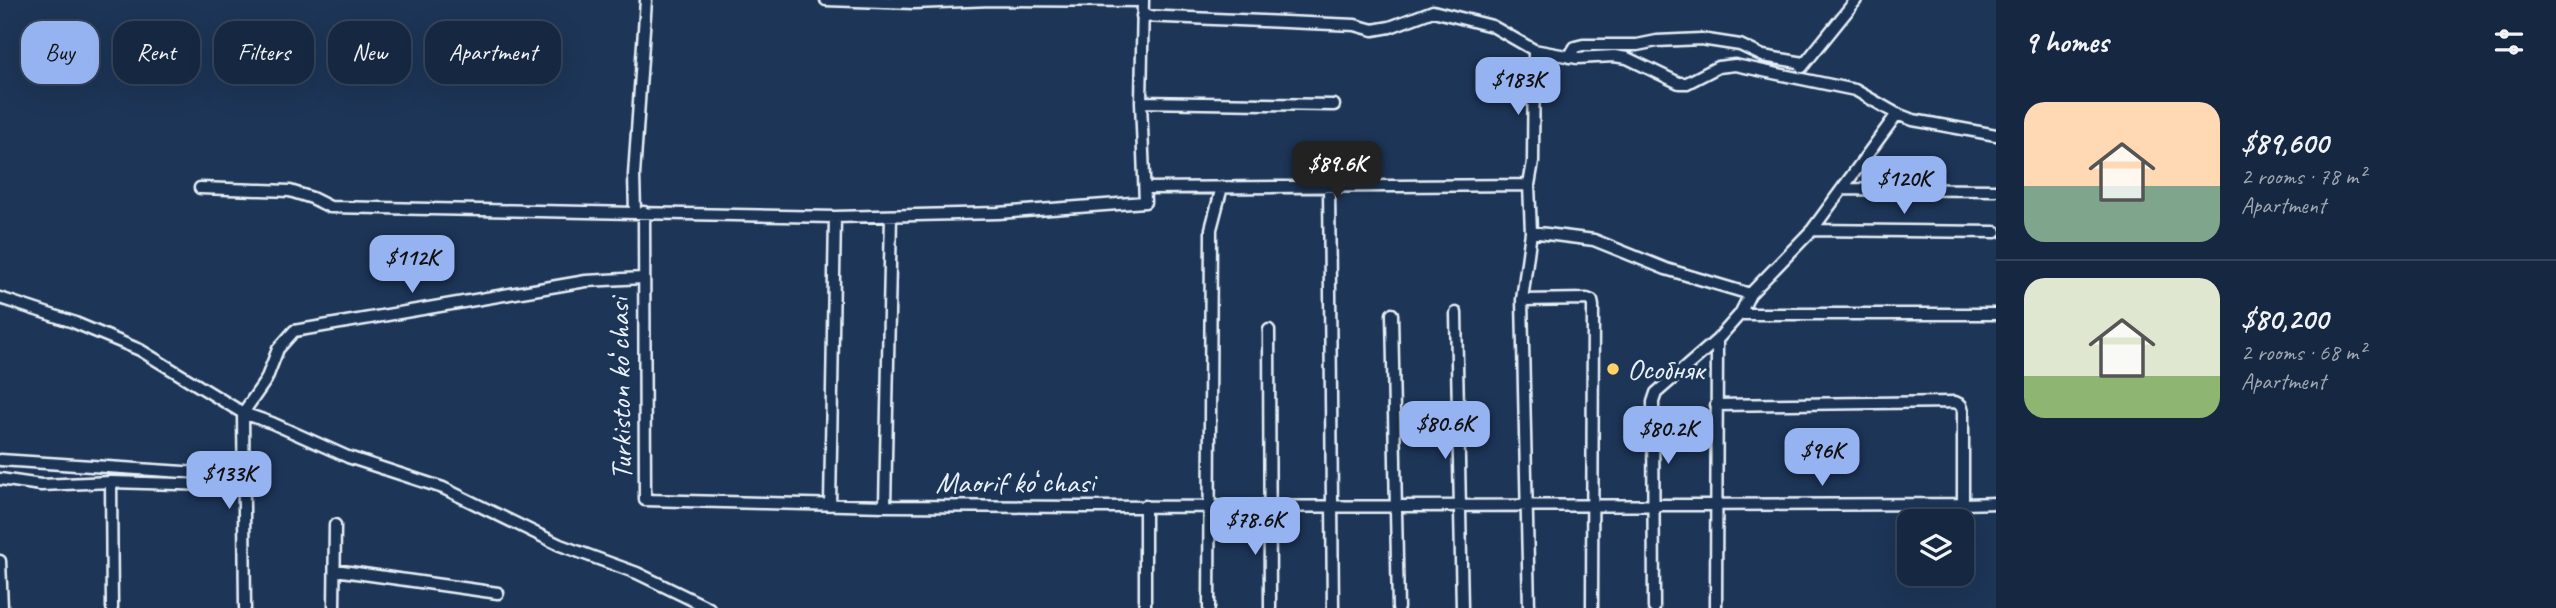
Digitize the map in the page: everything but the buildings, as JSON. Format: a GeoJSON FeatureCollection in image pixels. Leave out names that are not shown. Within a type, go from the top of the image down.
{"type":"FeatureCollection","features":[{"type":"Feature","properties":{"kind":"street"},"geometry":{"type":"LineString","coordinates":[[643,278],[640,212],[635,175],[646,0]]}},
{"type":"Feature","properties":{"kind":"street"},"geometry":{"type":"LineString","coordinates":[[200,188],[290,191],[330,207],[835,217],[998,213],[1145,202],[1141,102],[1143,0],[992,0],[914,4],[829,1]]}},
{"type":"Feature","properties":{"kind":"street"},"geometry":{"type":"LineString","coordinates":[[1796,76],[1856,0]]}},
{"type":"Feature","properties":{"kind":"street"},"geometry":{"type":"LineString","coordinates":[[1142,16],[1355,25],[1373,30],[1390,27],[1433,11],[1492,26],[1534,50],[1569,57],[1627,58],[1679,83],[1687,83],[1726,65],[1796,76],[1855,90],[1897,114],[1922,122],[1996,135]]}},
{"type":"Feature","properties":{"kind":"street"},"geometry":{"type":"LineString","coordinates":[[1569,57],[1575,47],[1583,45],[1637,45],[1657,41],[1701,39],[1740,45],[1763,56],[1804,63]]}},
{"type":"Feature","properties":{"kind":"street"},"geometry":{"type":"LineString","coordinates":[[1529,608],[1522,300],[1531,232],[1529,185],[1533,162],[1534,50]]}},
{"type":"Feature","properties":{"kind":"street"},"geometry":{"type":"LineString","coordinates":[[1141,102],[1334,105]]}},
{"type":"Feature","properties":{"kind":"street"},"geometry":{"type":"LineString","coordinates":[[1654,608],[1653,402],[1656,393],[1717,340],[1740,314],[1750,294],[1812,230],[1897,114]]}},
{"type":"Feature","properties":{"kind":"street"},"geometry":{"type":"LineString","coordinates":[[1145,188],[1529,185]]}},
{"type":"Feature","properties":{"kind":"street"},"geometry":{"type":"LineString","coordinates":[[1329,186],[1334,608]]}},
{"type":"Feature","properties":{"kind":"street"},"geometry":{"type":"LineString","coordinates":[[1209,608],[1211,229],[1222,187]]}},
{"type":"Feature","properties":{"kind":"street"},"geometry":{"type":"LineString","coordinates":[[1844,189],[1996,190]]}},
{"type":"Feature","properties":{"kind":"street"},"geometry":{"type":"LineString","coordinates":[[885,506],[891,216]]}},
{"type":"Feature","properties":{"kind":"street"},"geometry":{"type":"LineString","coordinates":[[830,505],[835,217]]}},
{"type":"Feature","properties":{"kind":"street"},"geometry":{"type":"LineString","coordinates":[[1812,230],[1996,232]]}},
{"type":"Feature","properties":{"kind":"street"},"geometry":{"type":"LineString","coordinates":[[1531,232],[1594,240],[1667,269],[1750,294]]}},
{"type":"Feature","properties":{"kind":"street","name":"Turkiston koʻchasi"},"geometry":{"type":"LineString","coordinates":[[243,414],[266,380],[278,349],[294,331],[586,281],[643,278],[645,500],[885,506]]}},
{"type":"Feature","properties":{"kind":"street"},"geometry":{"type":"LineString","coordinates":[[0,299],[74,322],[140,349],[243,414],[272,423],[348,457],[443,488],[560,545],[637,573],[709,608]]}},
{"type":"Feature","properties":{"kind":"street"},"geometry":{"type":"LineString","coordinates":[[1522,300],[1592,301],[1592,608]]}},
{"type":"Feature","properties":{"kind":"street"},"geometry":{"type":"LineString","coordinates":[[1456,313],[1462,608]]}},
{"type":"Feature","properties":{"kind":"street"},"geometry":{"type":"LineString","coordinates":[[1392,314],[1398,608]]}},
{"type":"Feature","properties":{"kind":"street"},"geometry":{"type":"LineString","coordinates":[[1740,314],[1996,314]]}},
{"type":"Feature","properties":{"kind":"street"},"geometry":{"type":"LineString","coordinates":[[1269,330],[1270,608]]}},
{"type":"Feature","properties":{"kind":"street"},"geometry":{"type":"LineString","coordinates":[[1716,608],[1717,340]]}},
{"type":"Feature","properties":{"kind":"street"},"geometry":{"type":"LineString","coordinates":[[1716,405],[1955,402],[1961,405],[1963,411],[1963,504]]}},
{"type":"Feature","properties":{"kind":"street"},"geometry":{"type":"LineString","coordinates":[[243,414],[245,608]]}},
{"type":"Feature","properties":{"kind":"street"},"geometry":{"type":"LineString","coordinates":[[0,460],[245,481]]}},
{"type":"Feature","properties":{"kind":"street"},"geometry":{"type":"LineString","coordinates":[[0,479],[41,485],[245,481]]}},
{"type":"Feature","properties":{"kind":"street"},"geometry":{"type":"LineString","coordinates":[[111,482],[112,608]]}},
{"type":"Feature","properties":{"kind":"street","name":"Maorif koʻchasi"},"geometry":{"type":"LineString","coordinates":[[885,506],[1996,503]]}},
{"type":"Feature","properties":{"kind":"street"},"geometry":{"type":"LineString","coordinates":[[1145,506],[1145,608]]}},
{"type":"Feature","properties":{"kind":"street"},"geometry":{"type":"LineString","coordinates":[[334,608],[335,525]]}},
{"type":"Feature","properties":{"kind":"street"},"geometry":{"type":"LineString","coordinates":[[0,561],[2,608]]}},
{"type":"Feature","properties":{"kind":"street"},"geometry":{"type":"LineString","coordinates":[[335,570],[498,593]]}},
{"type":"Feature","properties":{"kind":"place","name":"Особняк"},"geometry":{"type":"Point","coordinates":[1613,369]}}]}
